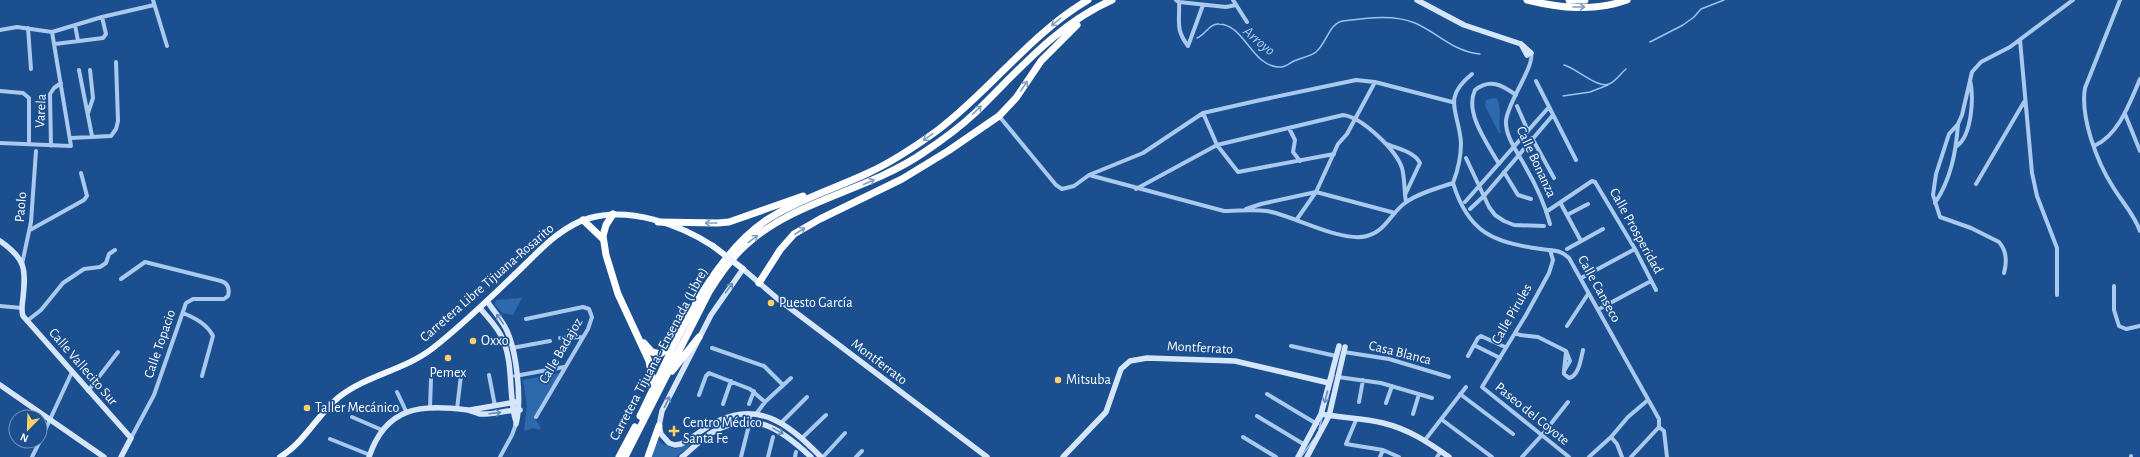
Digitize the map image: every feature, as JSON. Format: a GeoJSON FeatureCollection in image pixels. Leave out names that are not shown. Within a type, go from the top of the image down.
{"type":"FeatureCollection","features":[{"type":"Feature","properties":{"kind":"highway","name":"Carretera Tijuana - Ensenada (Libre)"},"geometry":{"type":"LineString","coordinates":[[620,457],[654,387],[712,276],[736,245],[750,232],[773,216],[815,195],[868,173],[927,138],[972,101],[1044,32],[1088,0]]}},
{"type":"Feature","properties":{"kind":"highway","name":"Carretera Tijuana - Ensenada (Libre)"},"geometry":{"type":"LineString","coordinates":[[625,457],[717,279],[749,242],[781,220],[887,174],[922,154],[962,124],[1040,49],[1085,15],[1112,0]]}},
{"type":"Feature","properties":{"kind":"highway"},"geometry":{"type":"LineString","coordinates":[[1527,0],[1576,8],[1604,6],[1627,0]]}},
{"type":"Feature","properties":{"kind":"highway"},"geometry":{"type":"LineString","coordinates":[[1569,0],[1585,0]]}},
{"type":"Feature","properties":{"kind":"highway"},"geometry":{"type":"LineString","coordinates":[[759,283],[784,245],[794,234],[820,219],[902,179],[948,151],[999,116],[1016,98],[1041,61],[1085,15]]}},
{"type":"Feature","properties":{"kind":"highway"},"geometry":{"type":"LineString","coordinates":[[658,222],[729,222],[806,195],[815,195]]}},
{"type":"Feature","properties":{"kind":"highway"},"geometry":{"type":"LineString","coordinates":[[602,239],[606,225],[613,214]]}},
{"type":"Feature","properties":{"kind":"highway"},"geometry":{"type":"LineString","coordinates":[[583,220],[602,239],[616,289],[638,335],[651,368],[654,387]]}},
{"type":"Feature","properties":{"kind":"highway"},"geometry":{"type":"LineString","coordinates":[[638,335],[649,350],[660,354],[667,351],[678,340]]}},
{"type":"Feature","properties":{"kind":"highway"},"geometry":{"type":"LineString","coordinates":[[664,380],[699,337]]}},
{"type":"Feature","properties":{"kind":"highway"},"geometry":{"type":"LineString","coordinates":[[648,457],[659,426]]}},
{"type":"Feature","properties":{"kind":"main road","name":"Carretera Libre Tijuana-Rosarito"},"geometry":{"type":"LineString","coordinates":[[280,457],[295,447],[340,397],[359,386],[412,362],[427,353],[480,308],[552,241],[583,220],[613,214],[626,215],[658,222],[687,231],[713,246],[743,269]]}},
{"type":"Feature","properties":{"kind":"street"},"geometry":{"type":"LineString","coordinates":[[1233,0],[1247,22]]}},
{"type":"Feature","properties":{"kind":"street","name":"Calle Bonanza"},"geometry":{"type":"LineString","coordinates":[[1417,0],[1464,25],[1521,44],[1529,54],[1529,66],[1506,120],[1507,131],[1535,185],[1550,224]]}},
{"type":"Feature","properties":{"kind":"street"},"geometry":{"type":"LineString","coordinates":[[1935,203],[1946,183],[1957,146],[1958,124],[1965,104],[1970,78],[1975,68],[2020,40],[2074,0]]}},
{"type":"Feature","properties":{"kind":"street"},"geometry":{"type":"LineString","coordinates":[[2120,0],[2085,88],[2083,99],[2088,127],[2094,146],[2110,182],[2136,220],[2140,231]]}},
{"type":"Feature","properties":{"kind":"street"},"geometry":{"type":"LineString","coordinates":[[1203,6],[1188,46],[1181,36],[1178,26],[1177,1],[1203,6],[1226,7],[1236,5]]}},
{"type":"Feature","properties":{"kind":"street"},"geometry":{"type":"LineString","coordinates":[[0,30],[17,27],[52,32],[154,2],[167,46]]}},
{"type":"Feature","properties":{"kind":"street"},"geometry":{"type":"LineString","coordinates":[[55,44],[106,36],[102,17]]}},
{"type":"Feature","properties":{"kind":"street"},"geometry":{"type":"LineString","coordinates":[[75,25],[78,41]]}},
{"type":"Feature","properties":{"kind":"street"},"geometry":{"type":"LineString","coordinates":[[28,28],[31,69]]}},
{"type":"Feature","properties":{"kind":"street"},"geometry":{"type":"LineString","coordinates":[[0,143],[70,147],[71,138],[52,32]]}},
{"type":"Feature","properties":{"kind":"street"},"geometry":{"type":"LineString","coordinates":[[2020,40],[2024,102],[2034,184],[2057,248],[2057,295]]}},
{"type":"Feature","properties":{"kind":"street"},"geometry":{"type":"LineString","coordinates":[[71,138],[111,136],[116,129],[118,121],[116,62]]}},
{"type":"Feature","properties":{"kind":"street"},"geometry":{"type":"LineString","coordinates":[[79,70],[92,136]]}},
{"type":"Feature","properties":{"kind":"street"},"geometry":{"type":"LineString","coordinates":[[88,114],[93,98],[90,70]]}},
{"type":"Feature","properties":{"kind":"street"},"geometry":{"type":"LineString","coordinates":[[1089,175],[1136,189],[1224,211],[1266,211],[1297,219],[1342,235],[1357,238],[1365,237],[1380,231],[1406,202],[1453,183],[1461,152],[1459,129],[1452,102],[1462,83],[1472,74]]}},
{"type":"Feature","properties":{"kind":"street"},"geometry":{"type":"LineString","coordinates":[[1957,146],[1963,139],[1973,102],[1970,78]]}},
{"type":"Feature","properties":{"kind":"street"},"geometry":{"type":"LineString","coordinates":[[2094,146],[2104,142],[2125,114],[2140,79]]}},
{"type":"Feature","properties":{"kind":"street"},"geometry":{"type":"LineString","coordinates":[[999,116],[1059,187],[1067,189],[1074,186],[1089,175],[1143,153],[1203,113],[1356,80],[1376,82],[1452,102]]}},
{"type":"Feature","properties":{"kind":"street"},"geometry":{"type":"LineString","coordinates":[[1536,81],[1576,160]]}},
{"type":"Feature","properties":{"kind":"street"},"geometry":{"type":"LineString","coordinates":[[1297,219],[1316,192],[1334,154],[1376,82]]}},
{"type":"Feature","properties":{"kind":"street","name":"Varela"},"geometry":{"type":"LineString","coordinates":[[51,146],[50,94],[54,88],[61,83]]}},
{"type":"Feature","properties":{"kind":"street"},"geometry":{"type":"LineString","coordinates":[[1499,164],[1474,116],[1471,101],[1475,90],[1491,83],[1503,86],[1516,95]]}},
{"type":"Feature","properties":{"kind":"street"},"geometry":{"type":"LineString","coordinates":[[82,86],[92,85]]}},
{"type":"Feature","properties":{"kind":"street","name":"Varela"},"geometry":{"type":"LineString","coordinates":[[0,91],[23,92],[27,95],[29,101],[29,144]]}},
{"type":"Feature","properties":{"kind":"street"},"geometry":{"type":"LineString","coordinates":[[1976,184],[2024,102]]}},
{"type":"Feature","properties":{"kind":"street"},"geometry":{"type":"LineString","coordinates":[[1518,106],[1528,131]]}},
{"type":"Feature","properties":{"kind":"street"},"geometry":{"type":"LineString","coordinates":[[1465,202],[1549,109]]}},
{"type":"Feature","properties":{"kind":"street"},"geometry":{"type":"LineString","coordinates":[[1203,113],[1217,145],[1238,172],[1334,154]]}},
{"type":"Feature","properties":{"kind":"street"},"geometry":{"type":"LineString","coordinates":[[2125,114],[2140,151]]}},
{"type":"Feature","properties":{"kind":"street"},"geometry":{"type":"LineString","coordinates":[[1136,189],[1217,145],[1343,115],[1354,118],[1384,143],[1392,152],[1401,166],[1406,202]]}},
{"type":"Feature","properties":{"kind":"street"},"geometry":{"type":"LineString","coordinates":[[1470,209],[1484,196],[1518,154],[1533,140],[1553,115]]}},
{"type":"Feature","properties":{"kind":"street"},"geometry":{"type":"LineString","coordinates":[[1958,124],[1949,134],[1938,165],[1934,184],[1935,203],[1940,217],[1971,228],[1999,242],[2003,246],[2006,258],[2004,273]]}},
{"type":"Feature","properties":{"kind":"street"},"geometry":{"type":"LineString","coordinates":[[1289,128],[1295,140],[1293,152],[1300,161]]}},
{"type":"Feature","properties":{"kind":"street"},"geometry":{"type":"LineString","coordinates":[[1533,140],[1554,178]]}},
{"type":"Feature","properties":{"kind":"street"},"geometry":{"type":"LineString","coordinates":[[1384,143],[1418,158],[1419,167],[1405,195]]}},
{"type":"Feature","properties":{"kind":"street","name":"Paolo"},"geometry":{"type":"LineString","coordinates":[[22,264],[30,230],[36,151]]}},
{"type":"Feature","properties":{"kind":"street"},"geometry":{"type":"LineString","coordinates":[[1466,158],[1489,208],[1504,221],[1524,227],[1544,226]]}},
{"type":"Feature","properties":{"kind":"street"},"geometry":{"type":"LineString","coordinates":[[1504,172],[1518,195],[1531,199]]}},
{"type":"Feature","properties":{"kind":"street"},"geometry":{"type":"LineString","coordinates":[[30,230],[84,200],[87,196],[81,173]]}},
{"type":"Feature","properties":{"kind":"street","name":"Calle Prosperidad"},"geometry":{"type":"LineString","coordinates":[[1561,204],[1592,181],[1597,183],[1635,249],[1656,290]]}},
{"type":"Feature","properties":{"kind":"street","name":"Calle Canseco"},"geometry":{"type":"LineString","coordinates":[[1453,183],[1464,211],[1484,232],[1511,244],[1550,250],[1560,250],[1569,258],[1656,413],[1659,427],[1664,431],[1667,457]]}},
{"type":"Feature","properties":{"kind":"street"},"geometry":{"type":"LineString","coordinates":[[1245,210],[1261,204],[1316,192],[1395,213]]}},
{"type":"Feature","properties":{"kind":"street"},"geometry":{"type":"LineString","coordinates":[[1546,212],[1561,204],[1581,241]]}},
{"type":"Feature","properties":{"kind":"street"},"geometry":{"type":"LineString","coordinates":[[1567,215],[1588,204]]}},
{"type":"Feature","properties":{"kind":"street"},"geometry":{"type":"LineString","coordinates":[[2136,220],[2140,216]]}},
{"type":"Feature","properties":{"kind":"street"},"geometry":{"type":"LineString","coordinates":[[1567,250],[1603,229]]}},
{"type":"Feature","properties":{"kind":"street"},"geometry":{"type":"LineString","coordinates":[[0,241],[13,252],[22,264],[25,277],[22,308],[0,306]]}},
{"type":"Feature","properties":{"kind":"street"},"geometry":{"type":"LineString","coordinates":[[1583,277],[1635,249]]}},
{"type":"Feature","properties":{"kind":"street"},"geometry":{"type":"LineString","coordinates":[[27,321],[41,310],[63,283],[84,269],[100,267],[106,263],[109,254],[115,250]]}},
{"type":"Feature","properties":{"kind":"street","name":"Calle Pirules"},"geometry":{"type":"LineString","coordinates":[[1482,387],[1551,267],[1553,260],[1550,250]]}},
{"type":"Feature","properties":{"kind":"street","name":"Calle Topacio"},"geometry":{"type":"LineString","coordinates":[[121,279],[145,262],[221,281],[228,285],[228,293],[224,299],[189,300],[154,395],[131,438]]}},
{"type":"Feature","properties":{"kind":"street"},"geometry":{"type":"LineString","coordinates":[[743,269],[711,315],[662,410],[659,426],[663,438],[675,445],[681,444],[720,420],[753,414],[769,417],[782,422],[822,457],[844,433]]}},
{"type":"Feature","properties":{"kind":"street","name":"Montferrato"},"geometry":{"type":"LineString","coordinates":[[743,269],[877,376],[987,457]]}},
{"type":"Feature","properties":{"kind":"street"},"geometry":{"type":"LineString","coordinates":[[1601,308],[1651,280]]}},
{"type":"Feature","properties":{"kind":"street"},"geometry":{"type":"LineString","coordinates":[[2114,286],[2114,310],[2119,326],[2126,329],[2140,326]]}},
{"type":"Feature","properties":{"kind":"street"},"geometry":{"type":"LineString","coordinates":[[1568,326],[1588,294]]}},
{"type":"Feature","properties":{"kind":"street"},"geometry":{"type":"LineString","coordinates":[[487,301],[506,328],[512,410],[516,424]]}},
{"type":"Feature","properties":{"kind":"street","name":"Calle Vallecito Sur"},"geometry":{"type":"LineString","coordinates":[[22,308],[27,321],[131,438]]}},
{"type":"Feature","properties":{"kind":"street"},"geometry":{"type":"LineString","coordinates":[[480,308],[506,338],[512,348],[517,376],[520,410],[512,435],[500,457]]}},
{"type":"Feature","properties":{"kind":"street","name":"Calle Badajoz"},"geometry":{"type":"LineString","coordinates":[[526,319],[586,308],[590,312],[592,322],[564,367],[536,417]]}},
{"type":"Feature","properties":{"kind":"street"},"geometry":{"type":"LineString","coordinates":[[183,313],[207,327],[213,336],[202,376]]}},
{"type":"Feature","properties":{"kind":"street"},"geometry":{"type":"LineString","coordinates":[[1515,332],[1520,335],[1538,336],[1566,352],[1570,361],[1564,371],[1565,377],[1569,378],[1574,376],[1583,350]]}},
{"type":"Feature","properties":{"kind":"street"},"geometry":{"type":"LineString","coordinates":[[560,338],[584,336]]}},
{"type":"Feature","properties":{"kind":"street"},"geometry":{"type":"LineString","coordinates":[[1468,356],[1481,336],[1505,347]]}},
{"type":"Feature","properties":{"kind":"street"},"geometry":{"type":"LineString","coordinates":[[512,348],[550,341]]}},
{"type":"Feature","properties":{"kind":"street"},"geometry":{"type":"LineString","coordinates":[[1474,345],[1500,358]]}},
{"type":"Feature","properties":{"kind":"street"},"geometry":{"type":"LineString","coordinates":[[1291,346],[1336,356]]}},
{"type":"Feature","properties":{"kind":"street"},"geometry":{"type":"LineString","coordinates":[[1298,457],[1321,414],[1339,346]]}},
{"type":"Feature","properties":{"kind":"street","name":"Casa Blanca"},"geometry":{"type":"LineString","coordinates":[[1339,346],[1345,350],[1389,359],[1449,377]]}},
{"type":"Feature","properties":{"kind":"street"},"geometry":{"type":"LineString","coordinates":[[712,348],[764,366],[783,385]]}},
{"type":"Feature","properties":{"kind":"street"},"geometry":{"type":"LineString","coordinates":[[1307,457],[1329,416],[1345,350]]}},
{"type":"Feature","properties":{"kind":"street"},"geometry":{"type":"LineString","coordinates":[[88,391],[118,352]]}},
{"type":"Feature","properties":{"kind":"street","name":"Montferrato"},"geometry":{"type":"LineString","coordinates":[[1063,457],[1103,416],[1109,405],[1118,374],[1124,364],[1130,361],[1147,358],[1235,361],[1329,383]]}},
{"type":"Feature","properties":{"kind":"street"},"geometry":{"type":"LineString","coordinates":[[510,377],[564,367]]}},
{"type":"Feature","properties":{"kind":"street"},"geometry":{"type":"LineString","coordinates":[[48,424],[72,372]]}},
{"type":"Feature","properties":{"kind":"street"},"geometry":{"type":"LineString","coordinates":[[699,395],[708,373],[754,391],[765,402]]}},
{"type":"Feature","properties":{"kind":"street"},"geometry":{"type":"LineString","coordinates":[[457,410],[461,375]]}},
{"type":"Feature","properties":{"kind":"street"},"geometry":{"type":"LineString","coordinates":[[489,375],[495,406]]}},
{"type":"Feature","properties":{"kind":"street"},"geometry":{"type":"LineString","coordinates":[[1338,377],[1392,386],[1432,398]]}},
{"type":"Feature","properties":{"kind":"street"},"geometry":{"type":"LineString","coordinates":[[741,457],[753,414],[791,378]]}},
{"type":"Feature","properties":{"kind":"street"},"geometry":{"type":"LineString","coordinates":[[430,408],[431,379]]}},
{"type":"Feature","properties":{"kind":"street"},"geometry":{"type":"LineString","coordinates":[[1359,402],[1363,380]]}},
{"type":"Feature","properties":{"kind":"street"},"geometry":{"type":"LineString","coordinates":[[724,404],[731,381]]}},
{"type":"Feature","properties":{"kind":"street"},"geometry":{"type":"LineString","coordinates":[[0,385],[104,457]]}},
{"type":"Feature","properties":{"kind":"street"},"geometry":{"type":"LineString","coordinates":[[1386,403],[1392,386]]}},
{"type":"Feature","properties":{"kind":"street"},"geometry":{"type":"LineString","coordinates":[[1426,439],[1466,387]]}},
{"type":"Feature","properties":{"kind":"street","name":"Paseo del Coyote"},"geometry":{"type":"LineString","coordinates":[[1482,387],[1569,457]]}},
{"type":"Feature","properties":{"kind":"street"},"geometry":{"type":"LineString","coordinates":[[749,404],[754,391]]}},
{"type":"Feature","properties":{"kind":"street"},"geometry":{"type":"LineString","coordinates":[[397,392],[406,412]]}},
{"type":"Feature","properties":{"kind":"street"},"geometry":{"type":"LineString","coordinates":[[1267,394],[1317,424]]}},
{"type":"Feature","properties":{"kind":"street"},"geometry":{"type":"LineString","coordinates":[[1413,414],[1420,394]]}},
{"type":"Feature","properties":{"kind":"street"},"geometry":{"type":"LineString","coordinates":[[1460,394],[1513,434]]}},
{"type":"Feature","properties":{"kind":"street"},"geometry":{"type":"LineString","coordinates":[[782,422],[807,397]]}},
{"type":"Feature","properties":{"kind":"street"},"geometry":{"type":"LineString","coordinates":[[1589,457],[1611,437],[1628,417],[1648,400]]}},
{"type":"Feature","properties":{"kind":"street"},"geometry":{"type":"LineString","coordinates":[[330,439],[370,456],[382,430],[395,418],[406,412],[430,408],[470,410],[512,402],[520,402]]}},
{"type":"Feature","properties":{"kind":"street"},"geometry":{"type":"LineString","coordinates":[[1522,457],[1542,435],[1568,402]]}},
{"type":"Feature","properties":{"kind":"street"},"geometry":{"type":"LineString","coordinates":[[470,410],[479,414],[520,410]]}},
{"type":"Feature","properties":{"kind":"street"},"geometry":{"type":"LineString","coordinates":[[1321,414],[1382,423],[1426,439],[1449,457]]}},
{"type":"Feature","properties":{"kind":"street"},"geometry":{"type":"LineString","coordinates":[[802,438],[826,415]]}},
{"type":"Feature","properties":{"kind":"street"},"geometry":{"type":"LineString","coordinates":[[1256,416],[1305,446]]}},
{"type":"Feature","properties":{"kind":"street"},"geometry":{"type":"LineString","coordinates":[[352,417],[382,430]]}},
{"type":"Feature","properties":{"kind":"street"},"geometry":{"type":"LineString","coordinates":[[1441,419],[1492,457]]}},
{"type":"Feature","properties":{"kind":"street"},"geometry":{"type":"LineString","coordinates":[[1356,420],[1346,444],[1383,450],[1399,457]]}},
{"type":"Feature","properties":{"kind":"street"},"geometry":{"type":"LineString","coordinates":[[682,457],[707,436],[725,426],[750,422],[767,425],[782,432],[810,457]]}},
{"type":"Feature","properties":{"kind":"street"},"geometry":{"type":"LineString","coordinates":[[1631,457],[1659,427]]}},
{"type":"Feature","properties":{"kind":"street"},"geometry":{"type":"LineString","coordinates":[[704,430],[707,436]]}},
{"type":"Feature","properties":{"kind":"street"},"geometry":{"type":"LineString","coordinates":[[768,457],[773,437]]}},
{"type":"Feature","properties":{"kind":"street"},"geometry":{"type":"LineString","coordinates":[[1611,437],[1617,444],[1622,457]]}},
{"type":"Feature","properties":{"kind":"street"},"geometry":{"type":"LineString","coordinates":[[121,457],[131,438]]}},
{"type":"Feature","properties":{"kind":"street"},"geometry":{"type":"LineString","coordinates":[[1243,438],[1276,457]]}},
{"type":"Feature","properties":{"kind":"street"},"geometry":{"type":"LineString","coordinates":[[1380,457],[1383,450]]}},
{"type":"Feature","properties":{"kind":"street"},"geometry":{"type":"LineString","coordinates":[[856,457],[862,451]]}},
{"type":"Feature","properties":{"kind":"street"},"geometry":{"type":"LineString","coordinates":[[1437,457],[1441,451]]}},
{"type":"Feature","properties":{"kind":"shaded area"},"geometry":{"type":"Polygon","coordinates":[[[1494,98],[1497,99],[1500,108],[1501,133],[1499,133],[1485,106],[1486,100],[1494,98]]]}},
{"type":"Feature","properties":{"kind":"shaded area"},"geometry":{"type":"Polygon","coordinates":[[[522,298],[513,315],[502,313],[495,305],[496,300],[522,298]]]}},
{"type":"Feature","properties":{"kind":"shaded area"},"geometry":{"type":"Polygon","coordinates":[[[560,373],[535,419],[541,428],[539,430],[533,428],[524,431],[527,406],[523,380],[560,373]]]}},
{"type":"Feature","properties":{"kind":"shaded area"},"geometry":{"type":"Polygon","coordinates":[[[700,436],[701,437],[676,457],[650,457],[658,439],[662,444],[676,449],[700,436]]]}},
{"type":"Feature","properties":{"kind":"waterway","name":"Arroyo"},"geometry":{"type":"LineString","coordinates":[[1650,42],[1683,25],[1694,17],[1701,9],[1724,0]]}},
{"type":"Feature","properties":{"kind":"waterway","name":"Arroyo"},"geometry":{"type":"LineString","coordinates":[[1197,38],[1213,25],[1219,24],[1228,26],[1242,38],[1261,60],[1269,65],[1280,67],[1316,52],[1323,44],[1334,25],[1338,23],[1361,19],[1398,18],[1415,23],[1462,50],[1480,54]]}},
{"type":"Feature","properties":{"kind":"waterway","name":"Arroyo"},"geometry":{"type":"LineString","coordinates":[[1564,65],[1593,81],[1604,85],[1609,84],[1626,69]]}},
{"type":"Feature","properties":{"kind":"waterway"},"geometry":{"type":"LineString","coordinates":[[1563,96],[1590,92],[1608,85]]}},
{"type":"Feature","properties":{"kind":"waterway"},"geometry":{"type":"LineString","coordinates":[[1319,429],[1334,375]]}},
{"type":"Feature","properties":{"kind":"waterway"},"geometry":{"type":"LineString","coordinates":[[1301,457],[1314,439]]}},
{"type":"Feature","properties":{"kind":"place","name":"Puesto García"},"geometry":{"type":"Point","coordinates":[771,303]}},
{"type":"Feature","properties":{"kind":"place","name":"Oxxo"},"geometry":{"type":"Point","coordinates":[473,341]}},
{"type":"Feature","properties":{"kind":"place","name":"Pemex"},"geometry":{"type":"Point","coordinates":[448,358]}},
{"type":"Feature","properties":{"kind":"place","name":"Mitsuba"},"geometry":{"type":"Point","coordinates":[1058,380]}},
{"type":"Feature","properties":{"kind":"place","name":"Taller Mecánico"},"geometry":{"type":"Point","coordinates":[307,408]}},
{"type":"Feature","properties":{"kind":"place","name":"Centro Médico Santa Fe"},"geometry":{"type":"Point","coordinates":[674,431]}}]}
